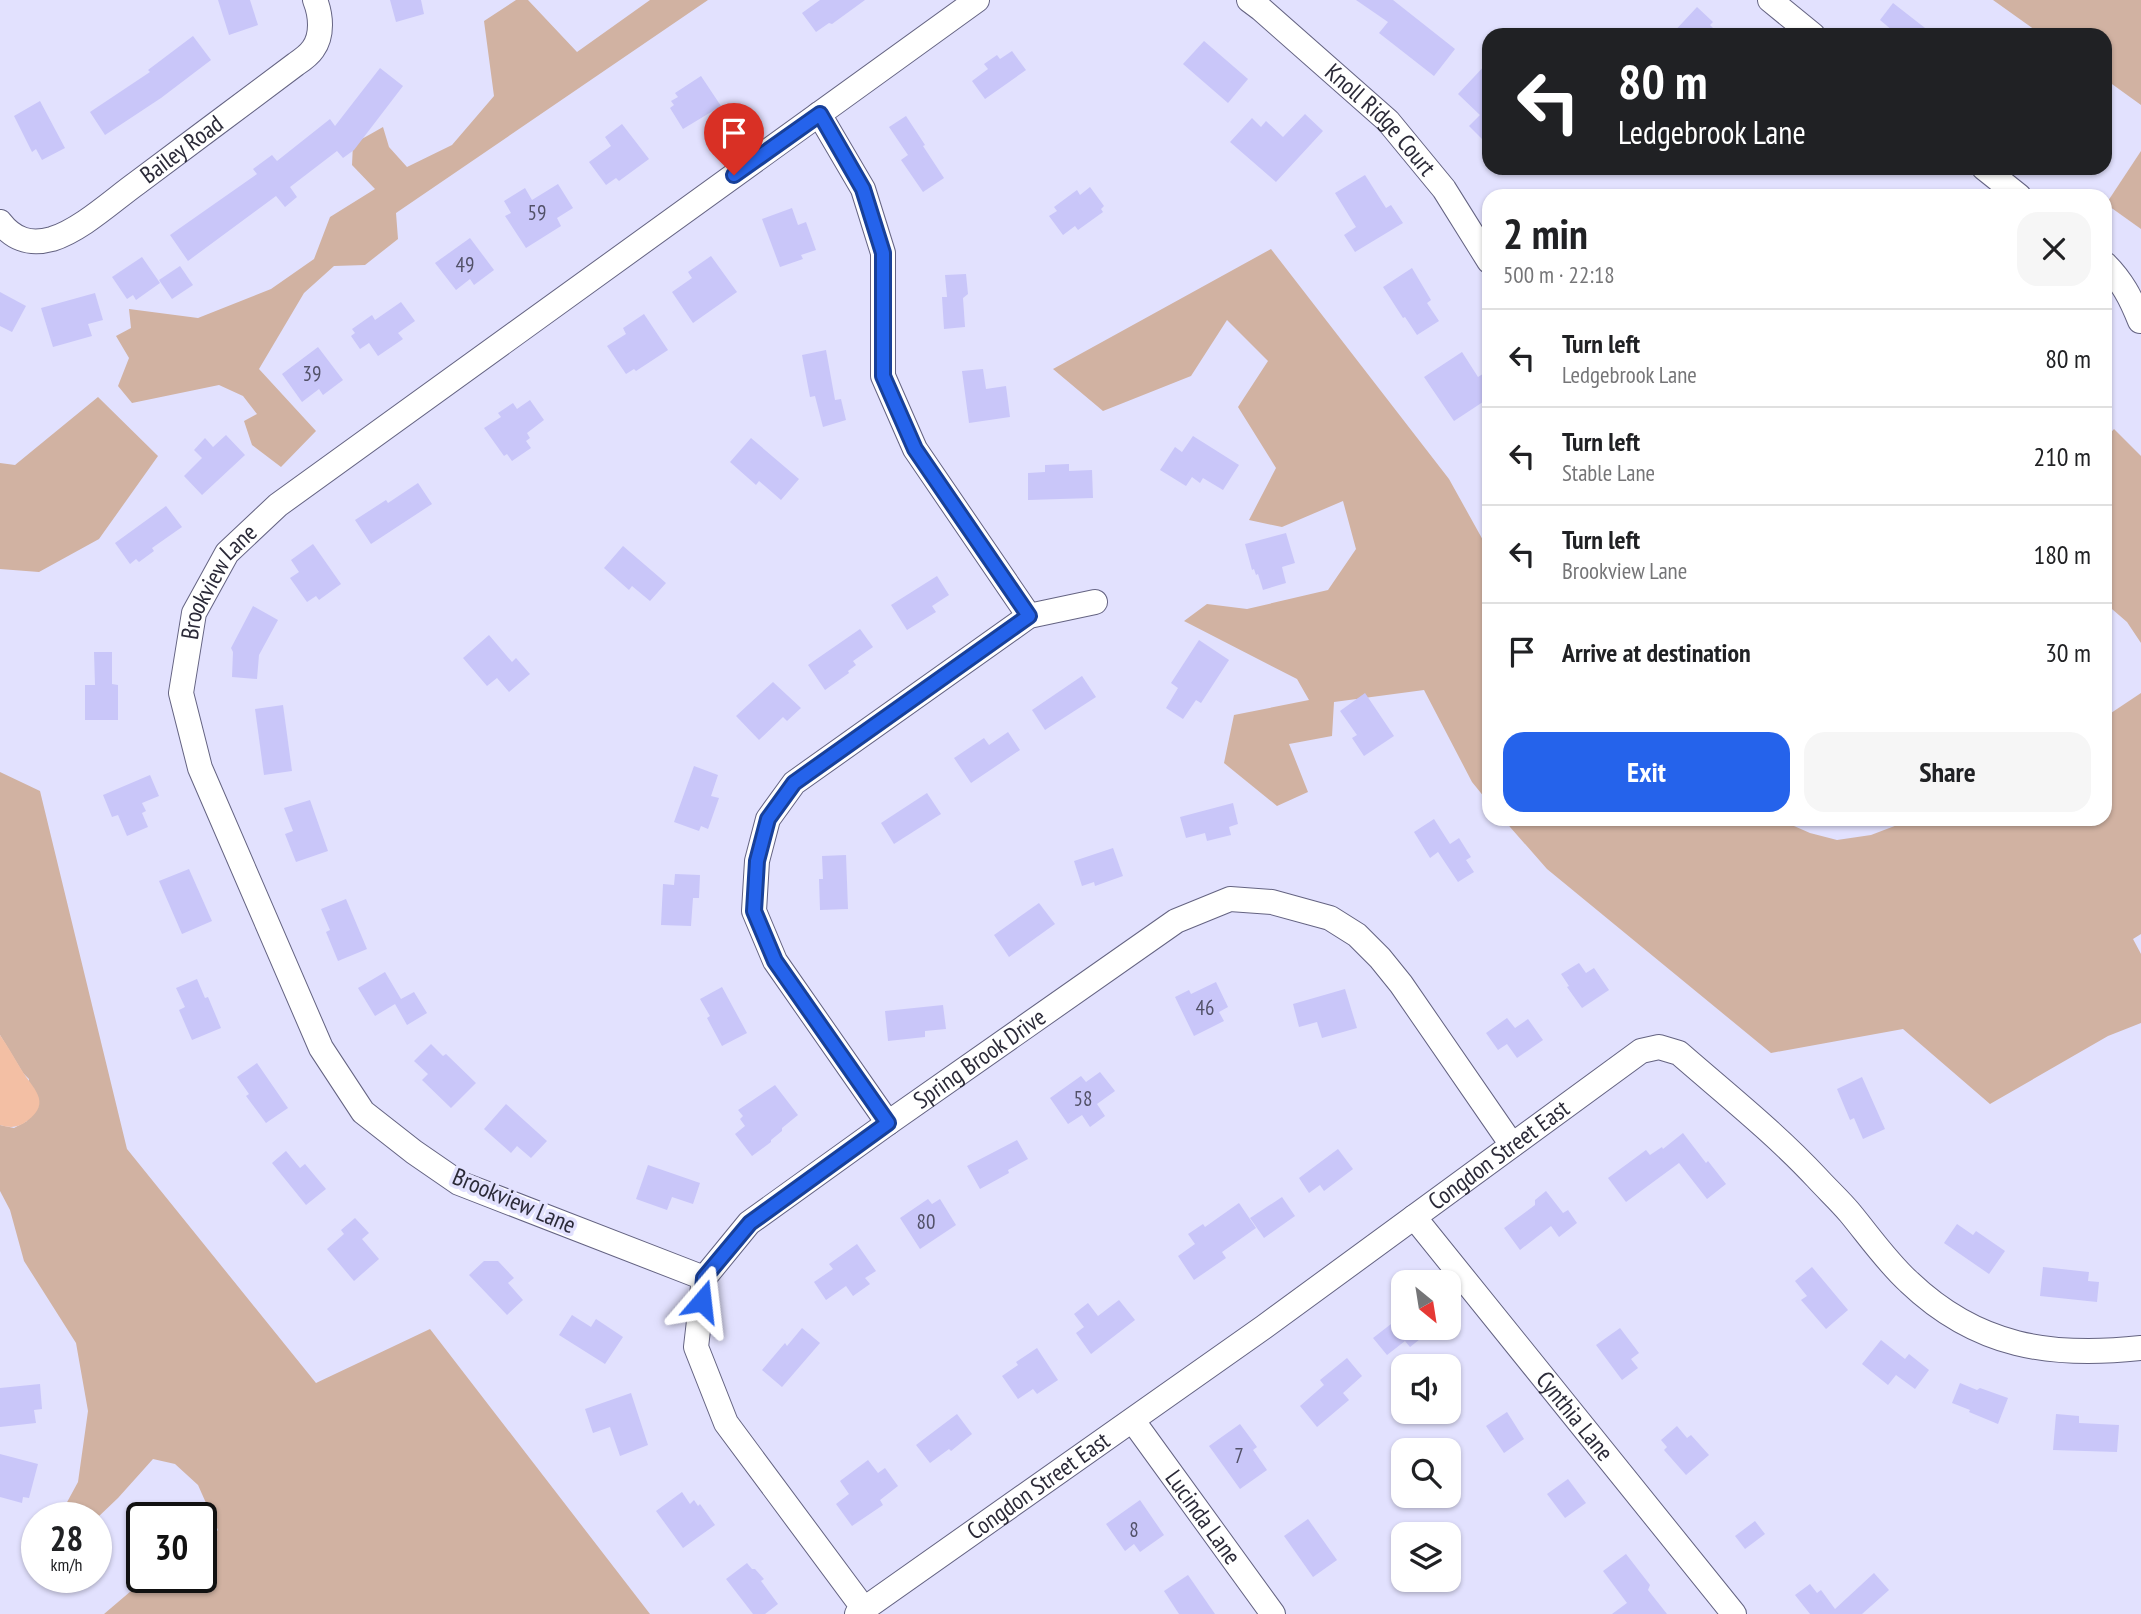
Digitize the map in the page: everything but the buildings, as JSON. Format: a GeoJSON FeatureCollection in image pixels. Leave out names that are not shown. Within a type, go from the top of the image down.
{"type":"FeatureCollection","features":[{"type":"Feature","properties":{"kind":"street","name":"Bailey Road"},"geometry":{"type":"LineString","coordinates":[[0,222],[10,234],[38,242],[72,229],[106,205],[314,49],[320,32],[319,10],[314,0]]}},
{"type":"Feature","properties":{"kind":"street","name":"Brookview Lane"},"geometry":{"type":"LineString","coordinates":[[704,1278],[459,1183],[363,1112],[321,1048],[200,768],[181,693],[194,613],[226,553],[278,505],[977,0]]}},
{"type":"Feature","properties":{"kind":"street","name":"Knoll Ridge Court"},"geometry":{"type":"LineString","coordinates":[[1249,0],[1388,121],[1444,189],[1482,250]]}},
{"type":"Feature","properties":{"kind":"street"},"geometry":{"type":"LineString","coordinates":[[1770,0],[1804,28]]}},
{"type":"Feature","properties":{"kind":"street"},"geometry":{"type":"LineString","coordinates":[[820,114],[863,189],[883,253],[883,376],[915,449],[1029,616]]}},
{"type":"Feature","properties":{"kind":"street"},"geometry":{"type":"LineString","coordinates":[[1993,175],[2011,189]]}},
{"type":"Feature","properties":{"kind":"street"},"geometry":{"type":"LineString","coordinates":[[2112,271],[2131,298],[2140,321]]}},
{"type":"Feature","properties":{"kind":"street"},"geometry":{"type":"LineString","coordinates":[[888,1123],[775,961],[754,911],[757,861],[768,819],[794,783],[1029,616],[1095,602]]}},
{"type":"Feature","properties":{"kind":"street","name":"Spring Brook Drive"},"geometry":{"type":"LineString","coordinates":[[704,1278],[750,1223],[888,1123],[1176,922],[1230,899],[1272,902],[1298,908],[1330,918],[1357,935],[1401,984],[1512,1145]]}},
{"type":"Feature","properties":{"kind":"street","name":"Congdon Street East"},"geometry":{"type":"LineString","coordinates":[[860,1611],[1133,1421],[1641,1051],[1659,1047],[1679,1054],[1776,1138],[1847,1210],[1908,1282],[1941,1309],[1976,1329],[2015,1344],[2056,1351],[2100,1352],[2141,1348]]}},
{"type":"Feature","properties":{"kind":"street","name":"Cynthia Lane"},"geometry":{"type":"LineString","coordinates":[[1414,1217],[1734,1614]]}},
{"type":"Feature","properties":{"kind":"street"},"geometry":{"type":"LineString","coordinates":[[704,1278],[696,1347],[726,1423],[860,1611]]}},
{"type":"Feature","properties":{"kind":"street","name":"Lucinda Lane"},"geometry":{"type":"LineString","coordinates":[[1133,1421],[1273,1614]]}},
{"type":"Feature","properties":{"kind":"shaded area"},"geometry":{"type":"Polygon","coordinates":[[[516,0],[528,0],[577,52],[650,0],[708,0],[396,213],[398,239],[365,265],[334,266],[304,293],[259,369],[316,431],[281,467],[252,445],[244,421],[257,414],[243,396],[219,385],[132,403],[118,386],[129,358],[116,336],[131,328],[129,309],[198,318],[271,289],[314,259],[330,217],[375,189],[352,165],[353,144],[383,127],[389,147],[407,167],[452,145],[494,96],[484,21],[516,0]]]}},
{"type":"Feature","properties":{"kind":"shaded area"},"geometry":{"type":"Polygon","coordinates":[[[1993,0],[2141,0],[2141,105],[2112,84],[2112,28],[2032,28],[1993,0]]]}},
{"type":"Feature","properties":{"kind":"shaded area"},"geometry":{"type":"Polygon","coordinates":[[[2141,151],[2141,229],[2112,208],[2112,195],[2141,151]]]}},
{"type":"Feature","properties":{"kind":"shaded area"},"geometry":{"type":"Polygon","coordinates":[[[1271,249],[1449,479],[1482,538],[1482,794],[1472,782],[1424,690],[1334,702],[1332,736],[1289,744],[1308,792],[1277,806],[1224,763],[1234,715],[1309,700],[1297,679],[1184,621],[1207,604],[1247,609],[1328,590],[1356,549],[1343,501],[1282,527],[1249,520],[1276,468],[1238,407],[1268,361],[1227,320],[1191,376],[1103,411],[1053,369],[1271,249]]]}},
{"type":"Feature","properties":{"kind":"shaded area"},"geometry":{"type":"Polygon","coordinates":[[[98,397],[158,456],[99,539],[39,572],[0,569],[0,463],[15,465],[98,397]]]}},
{"type":"Feature","properties":{"kind":"shaded area"},"geometry":{"type":"Polygon","coordinates":[[[2114,429],[2141,456],[2141,643],[2127,622],[2112,609],[2114,429]]]}},
{"type":"Feature","properties":{"kind":"shaded area"},"geometry":{"type":"Polygon","coordinates":[[[2141,693],[2141,934],[2133,939],[2141,954],[2141,1023],[2108,1036],[1990,1104],[1903,1029],[1771,1053],[1547,869],[1509,826],[1794,826],[1837,840],[1871,835],[1895,826],[2112,826],[2112,712],[2141,693]]]}},
{"type":"Feature","properties":{"kind":"shaded area"},"geometry":{"type":"Polygon","coordinates":[[[0,772],[40,791],[127,1149],[316,1383],[430,1329],[650,1614],[104,1614],[129,1593],[217,1593],[217,1502],[206,1502],[198,1485],[175,1464],[153,1459],[112,1504],[67,1502],[78,1482],[88,1411],[76,1343],[24,1261],[10,1210],[0,1191],[0,1125],[14,1128],[27,1121],[29,1079],[0,1035],[0,772]]]}},
{"type":"Feature","properties":{"kind":"shaded area"},"geometry":{"type":"Polygon","coordinates":[[[0,1035],[35,1089],[39,1101],[35,1114],[14,1127],[0,1125],[0,1035]]]}},
{"type":"Feature","properties":{"kind":"route"},"geometry":{"type":"LineString","coordinates":[[702,1301],[704,1278],[750,1223],[888,1123],[775,961],[754,911],[757,861],[768,819],[794,783],[1029,616],[915,449],[883,376],[883,253],[863,189],[820,114],[734,175]]}}]}
